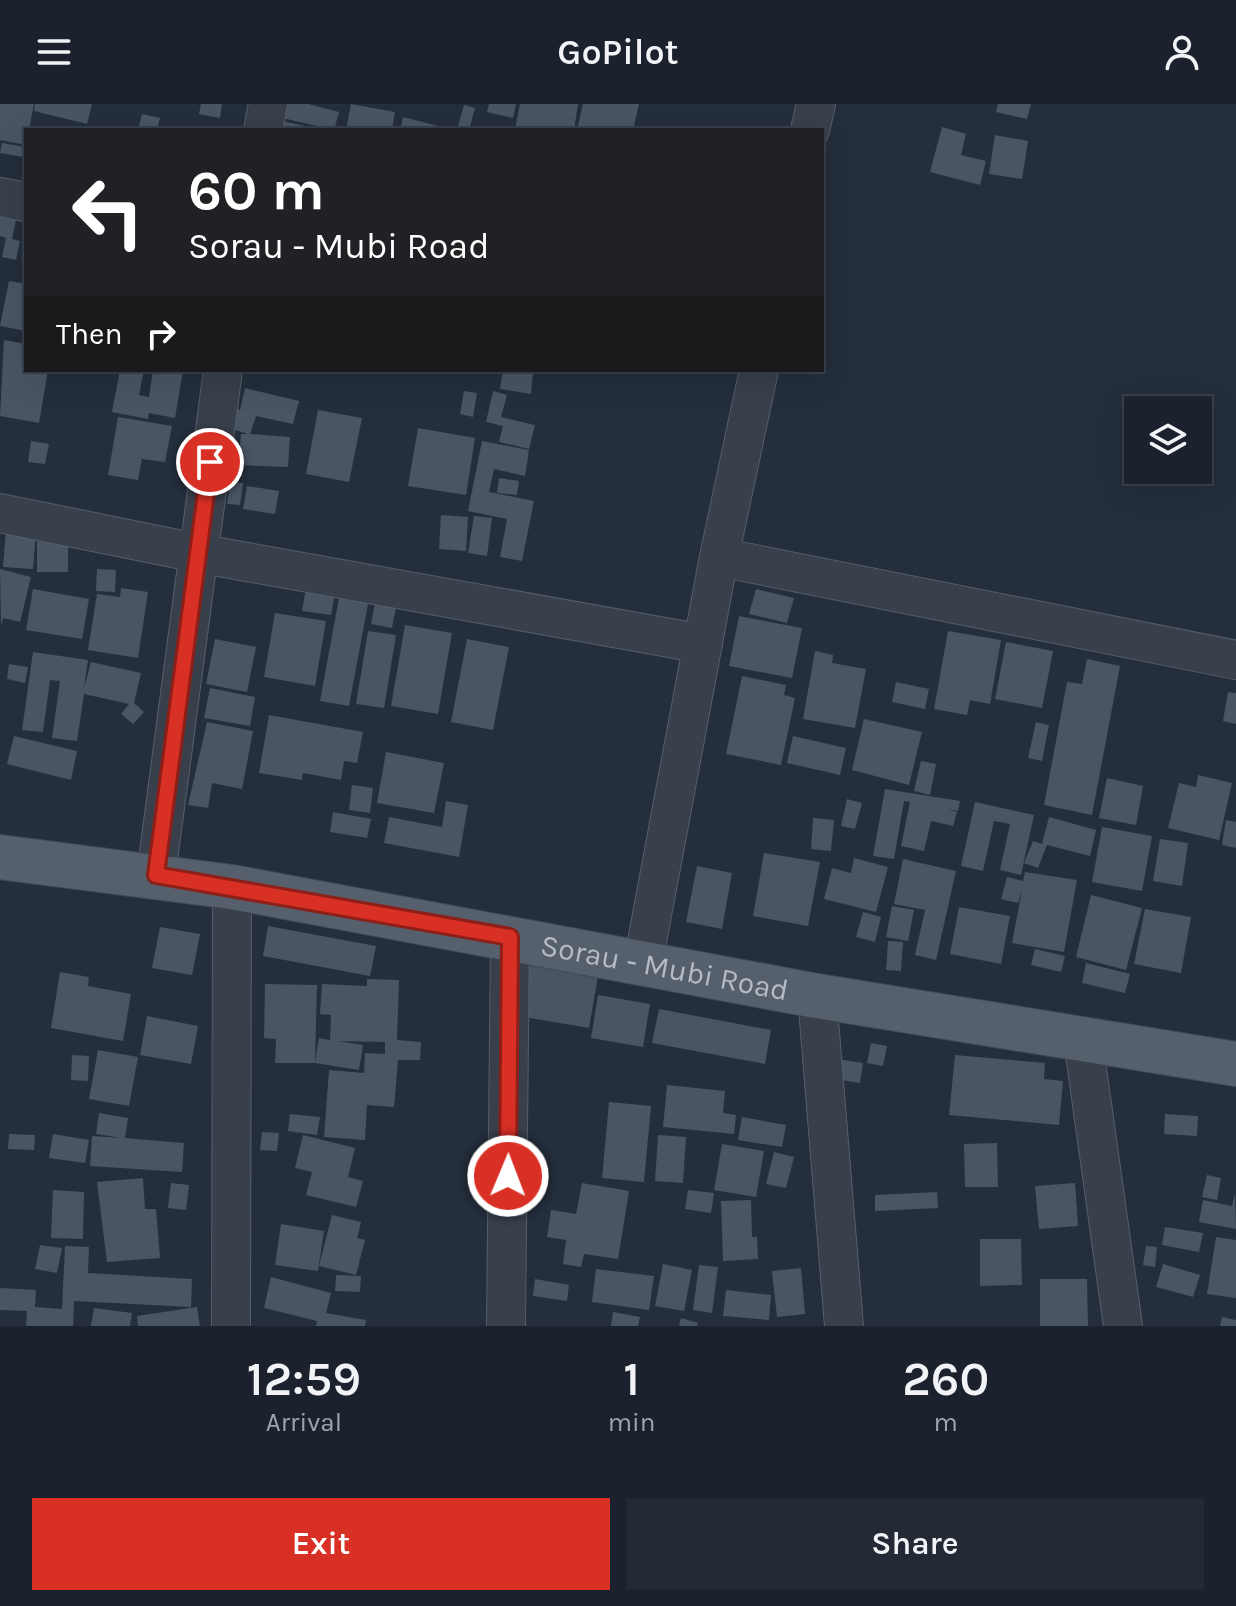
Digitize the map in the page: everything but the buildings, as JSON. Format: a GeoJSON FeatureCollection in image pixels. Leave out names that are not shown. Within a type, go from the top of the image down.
{"type":"FeatureCollection","features":[{"type":"Feature","properties":{"kind":"main road","name":"Sorau - Mubi Road"},"geometry":{"type":"LineString","coordinates":[[0,857],[232,887],[817,996],[1236,1064]]}},
{"type":"Feature","properties":{"kind":"street"},"geometry":{"type":"LineString","coordinates":[[263,128],[268,104]]}},
{"type":"Feature","properties":{"kind":"street"},"geometry":{"type":"LineString","coordinates":[[810,128],[816,104]]}},
{"type":"Feature","properties":{"kind":"street"},"geometry":{"type":"LineString","coordinates":[[0,197],[24,202]]}},
{"type":"Feature","properties":{"kind":"street"},"geometry":{"type":"LineString","coordinates":[[156,875],[223,372]]}},
{"type":"Feature","properties":{"kind":"street"},"geometry":{"type":"LineString","coordinates":[[643,963],[719,557],[759,372]]}},
{"type":"Feature","properties":{"kind":"street"},"geometry":{"type":"LineString","coordinates":[[0,513],[197,553],[703,644]]}},
{"type":"Feature","properties":{"kind":"street"},"geometry":{"type":"LineString","coordinates":[[719,557],[1236,660]]}},
{"type":"Feature","properties":{"kind":"street"},"geometry":{"type":"LineString","coordinates":[[231,1326],[232,887]]}},
{"type":"Feature","properties":{"kind":"street"},"geometry":{"type":"LineString","coordinates":[[506,1326],[510,937]]}},
{"type":"Feature","properties":{"kind":"street"},"geometry":{"type":"LineString","coordinates":[[817,996],[844,1326]]}},
{"type":"Feature","properties":{"kind":"street"},"geometry":{"type":"LineString","coordinates":[[1083,1040],[1123,1326]]}},
{"type":"Feature","properties":{"kind":"route"},"geometry":{"type":"LineString","coordinates":[[210,462],[156,875],[510,937],[508,1176]]}}]}
